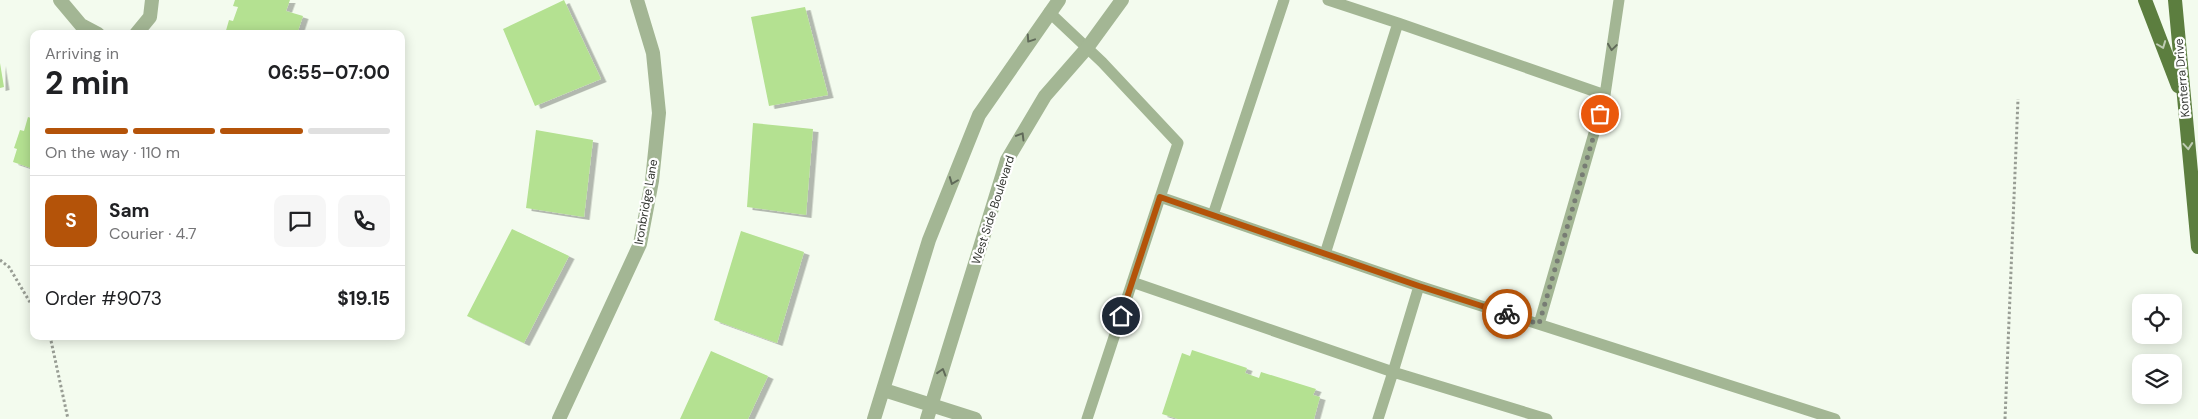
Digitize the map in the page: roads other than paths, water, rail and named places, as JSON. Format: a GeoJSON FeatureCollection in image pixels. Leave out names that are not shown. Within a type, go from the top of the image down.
{"type":"FeatureCollection","features":[{"type":"Feature","properties":{"kind":"main road"},"geometry":{"type":"LineString","coordinates":[[2145,0],[2184,103]]}},
{"type":"Feature","properties":{"kind":"main road","name":"Konterra Drive"},"geometry":{"type":"LineString","coordinates":[[2175,0],[2198,246]]}},
{"type":"Feature","properties":{"kind":"street"},"geometry":{"type":"LineString","coordinates":[[60,0],[81,25],[90,30]]}},
{"type":"Feature","properties":{"kind":"street"},"geometry":{"type":"LineString","coordinates":[[139,30],[150,17],[152,0]]}},
{"type":"Feature","properties":{"kind":"street","name":"Ironbridge Lane"},"geometry":{"type":"LineString","coordinates":[[559,419],[640,244],[650,191],[659,113],[653,54],[638,0]]}},
{"type":"Feature","properties":{"kind":"street"},"geometry":{"type":"LineString","coordinates":[[874,419],[929,240],[979,115],[1058,0]]}},
{"type":"Feature","properties":{"kind":"street","name":"West Side Boulevard"},"geometry":{"type":"LineString","coordinates":[[927,419],[1007,160],[1045,96],[1087,48],[1122,0]]}},
{"type":"Feature","properties":{"kind":"street"},"geometry":{"type":"LineString","coordinates":[[884,390],[975,419]]}},
{"type":"Feature","properties":{"kind":"lane"},"geometry":{"type":"LineString","coordinates":[[1213,215],[1284,0]]}},
{"type":"Feature","properties":{"kind":"lane"},"geometry":{"type":"LineString","coordinates":[[1328,0],[1605,95]]}},
{"type":"Feature","properties":{"kind":"lane"},"geometry":{"type":"LineString","coordinates":[[1539,324],[1605,95],[1619,0]]}},
{"type":"Feature","properties":{"kind":"lane"},"geometry":{"type":"LineString","coordinates":[[1049,12],[1087,48],[1178,143],[1087,419]]}},
{"type":"Feature","properties":{"kind":"lane"},"geometry":{"type":"LineString","coordinates":[[1325,254],[1398,23]]}},
{"type":"Feature","properties":{"kind":"lane"},"geometry":{"type":"LineString","coordinates":[[1160,197],[1419,286],[1835,419]]}},
{"type":"Feature","properties":{"kind":"lane"},"geometry":{"type":"LineString","coordinates":[[1132,282],[1393,372],[1547,419]]}},
{"type":"Feature","properties":{"kind":"lane"},"geometry":{"type":"LineString","coordinates":[[1378,419],[1419,286]]}}]}
